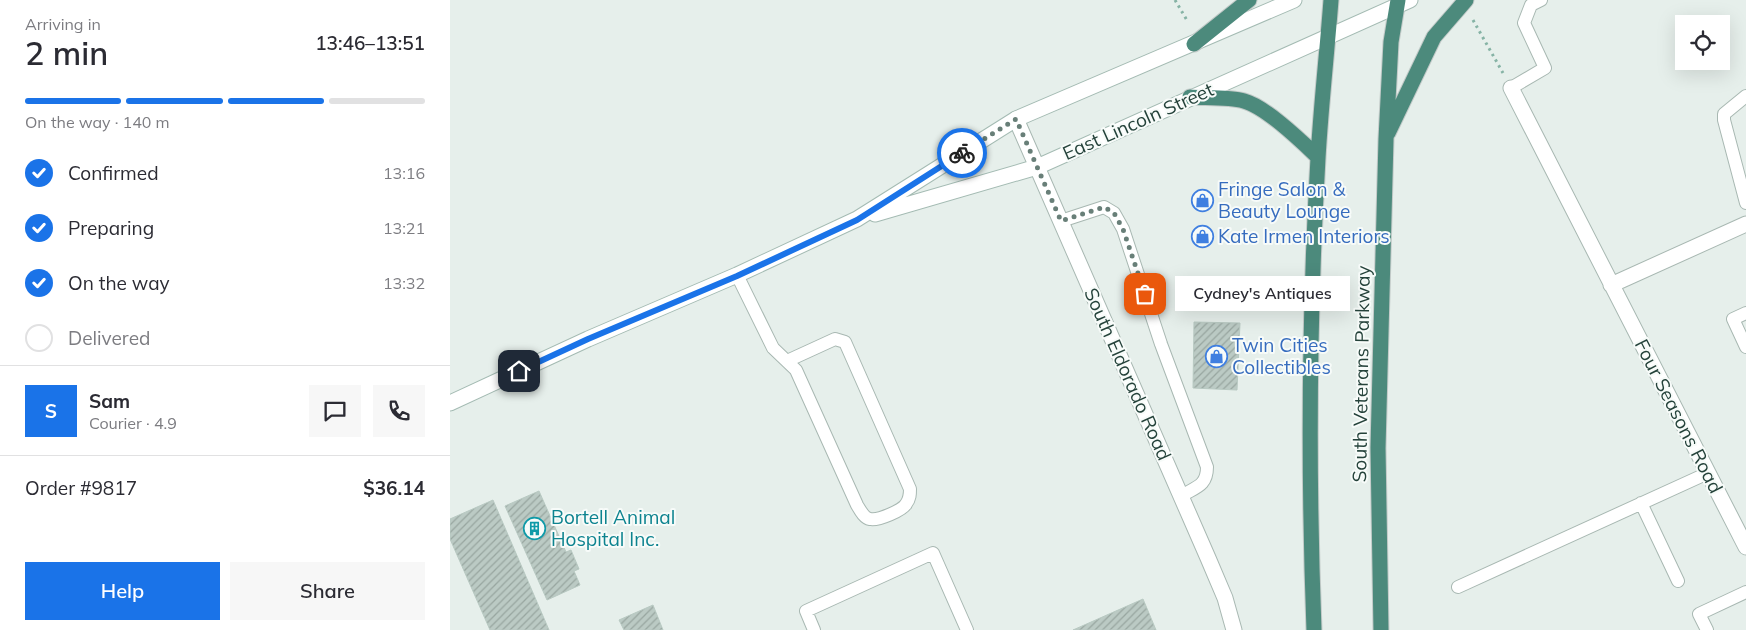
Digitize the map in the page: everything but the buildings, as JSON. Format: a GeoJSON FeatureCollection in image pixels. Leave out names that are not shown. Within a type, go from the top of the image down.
{"type":"FeatureCollection","features":[{"type":"Feature","properties":{"kind":"highway"},"geometry":{"type":"LineString","coordinates":[[1194,44],[1249,0]]}},
{"type":"Feature","properties":{"kind":"highway"},"geometry":{"type":"LineString","coordinates":[[1314,630],[1311,361],[1318,156],[1331,0]]}},
{"type":"Feature","properties":{"kind":"highway"},"geometry":{"type":"LineString","coordinates":[[1386,139],[1434,37],[1466,0]]}},
{"type":"Feature","properties":{"kind":"highway","name":"South Veterans Parkway"},"geometry":{"type":"LineString","coordinates":[[1381,630],[1378,448],[1386,139],[1391,42],[1402,2]]}},
{"type":"Feature","properties":{"kind":"highway"},"geometry":{"type":"LineString","coordinates":[[1190,97],[1243,101],[1254,105],[1286,128],[1318,156]]}},
{"type":"Feature","properties":{"kind":"main road","name":"East Lincoln Street"},"geometry":{"type":"LineString","coordinates":[[450,403],[588,339],[737,276],[857,220],[1016,119],[1294,0]]}},
{"type":"Feature","properties":{"kind":"main road","name":"East Lincoln Street"},"geometry":{"type":"LineString","coordinates":[[857,220],[1037,166],[1328,37],[1402,2]]}},
{"type":"Feature","properties":{"kind":"main road","name":"Four Seasons Road"},"geometry":{"type":"LineString","coordinates":[[1511,88],[1746,547]]}},
{"type":"Feature","properties":{"kind":"main road","name":"South Eldorado Road"},"geometry":{"type":"LineString","coordinates":[[1016,119],[1225,598],[1234,630]]}},
{"type":"Feature","properties":{"kind":"main road"},"geometry":{"type":"LineString","coordinates":[[1611,285],[1746,224]]}},
{"type":"Feature","properties":{"kind":"lane"},"geometry":{"type":"LineString","coordinates":[[1511,88],[1545,68],[1524,23],[1531,5],[1541,0]]}},
{"type":"Feature","properties":{"kind":"lane"},"geometry":{"type":"LineString","coordinates":[[1746,96],[1724,114],[1746,203]]}},
{"type":"Feature","properties":{"kind":"lane"},"geometry":{"type":"LineString","coordinates":[[1061,221],[1104,207],[1114,213],[1123,229],[1207,467],[1207,476],[1203,483],[1181,496]]}},
{"type":"Feature","properties":{"kind":"lane"},"geometry":{"type":"LineString","coordinates":[[737,276],[773,348],[796,370],[857,505],[864,516],[870,520],[882,518],[905,506],[909,498],[910,489],[846,342],[835,339],[787,361]]}},
{"type":"Feature","properties":{"kind":"lane"},"geometry":{"type":"LineString","coordinates":[[1746,313],[1733,319],[1746,347]]}},
{"type":"Feature","properties":{"kind":"lane"},"geometry":{"type":"LineString","coordinates":[[1458,587],[1708,473]]}},
{"type":"Feature","properties":{"kind":"lane"},"geometry":{"type":"LineString","coordinates":[[1641,503],[1678,581]]}},
{"type":"Feature","properties":{"kind":"lane"},"geometry":{"type":"LineString","coordinates":[[814,630],[806,611],[933,553],[967,630]]}},
{"type":"Feature","properties":{"kind":"lane"},"geometry":{"type":"LineString","coordinates":[[1707,630],[1699,614],[1746,592]]}},
{"type":"Feature","properties":{"kind":"path"},"geometry":{"type":"LineString","coordinates":[[1174,0],[1188,22]]}},
{"type":"Feature","properties":{"kind":"path"},"geometry":{"type":"LineString","coordinates":[[1476,14],[1473,19],[1511,88]]}},
{"type":"Feature","properties":{"kind":"way so far"},"geometry":{"type":"LineString","coordinates":[[962,153],[1016,119],[1061,221],[1104,207],[1114,213],[1123,229],[1145,294]]}},
{"type":"Feature","properties":{"kind":"place","name":"Fringe Salon & Beauty Lounge"},"geometry":{"type":"Point","coordinates":[1202,200]}},
{"type":"Feature","properties":{"kind":"place","name":"Kate Irmen Interiors"},"geometry":{"type":"Point","coordinates":[1202,236]}},
{"type":"Feature","properties":{"kind":"place","name":"Cydney's Antiques"},"geometry":{"type":"Point","coordinates":[1145,294]}},
{"type":"Feature","properties":{"kind":"place","name":"Twin Cities Collectibles"},"geometry":{"type":"Point","coordinates":[1216,356]}},
{"type":"Feature","properties":{"kind":"place","name":"Bortell Animal Hospital Inc."},"geometry":{"type":"Point","coordinates":[535,528]}},
{"type":"Feature","properties":{"kind":"route"},"geometry":{"type":"LineString","coordinates":[[519,371],[588,339],[737,276],[857,220],[962,153]]}}]}
